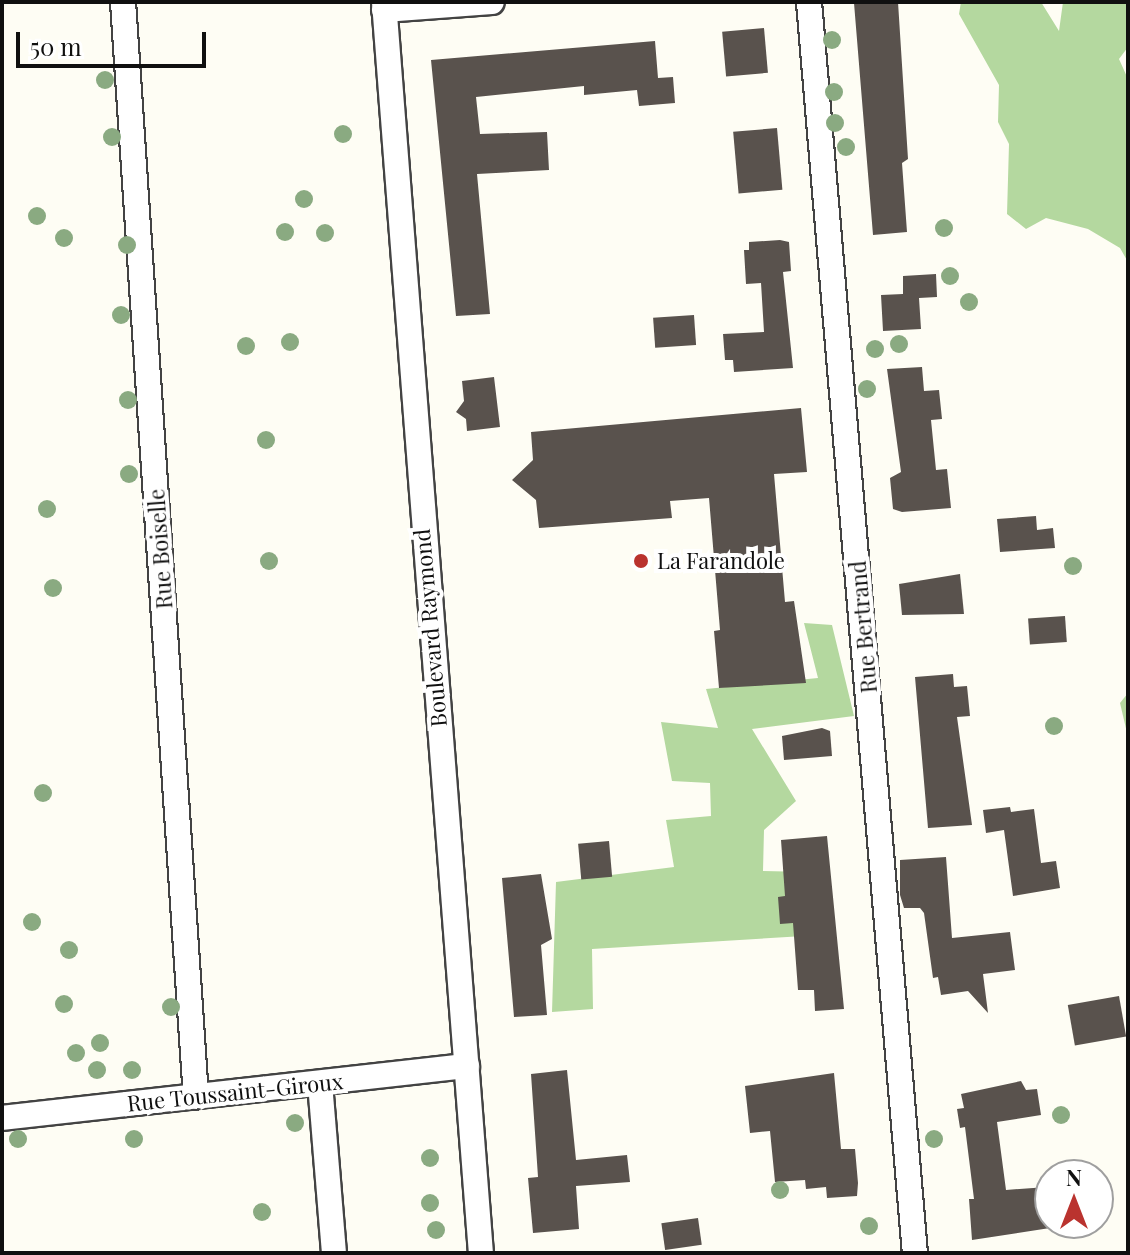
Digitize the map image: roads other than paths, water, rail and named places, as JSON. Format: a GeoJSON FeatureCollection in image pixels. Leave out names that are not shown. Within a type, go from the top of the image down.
{"type":"FeatureCollection","features":[{"type":"Feature","properties":{"kind":"street","name":"Rue Boiselle"},"geometry":{"type":"LineString","coordinates":[[123,2],[196,1097]]}},
{"type":"Feature","properties":{"kind":"street"},"geometry":{"type":"LineString","coordinates":[[384,6],[492,2]]}},
{"type":"Feature","properties":{"kind":"street","name":"Rue Bertrand"},"geometry":{"type":"LineString","coordinates":[[809,2],[915,1253]]}},
{"type":"Feature","properties":{"kind":"street","name":"Boulevard Raymond"},"geometry":{"type":"LineString","coordinates":[[384,6],[413,428],[481,1253]]}},
{"type":"Feature","properties":{"kind":"street","name":"Rue Toussaint-Giroux"},"geometry":{"type":"LineString","coordinates":[[2,1118],[467,1066]]}},
{"type":"Feature","properties":{"kind":"street"},"geometry":{"type":"LineString","coordinates":[[320,1083],[336,1252]]}},
{"type":"Feature","properties":{"kind":"place","name":"La Farandole"},"geometry":{"type":"Point","coordinates":[641,561]}}]}
